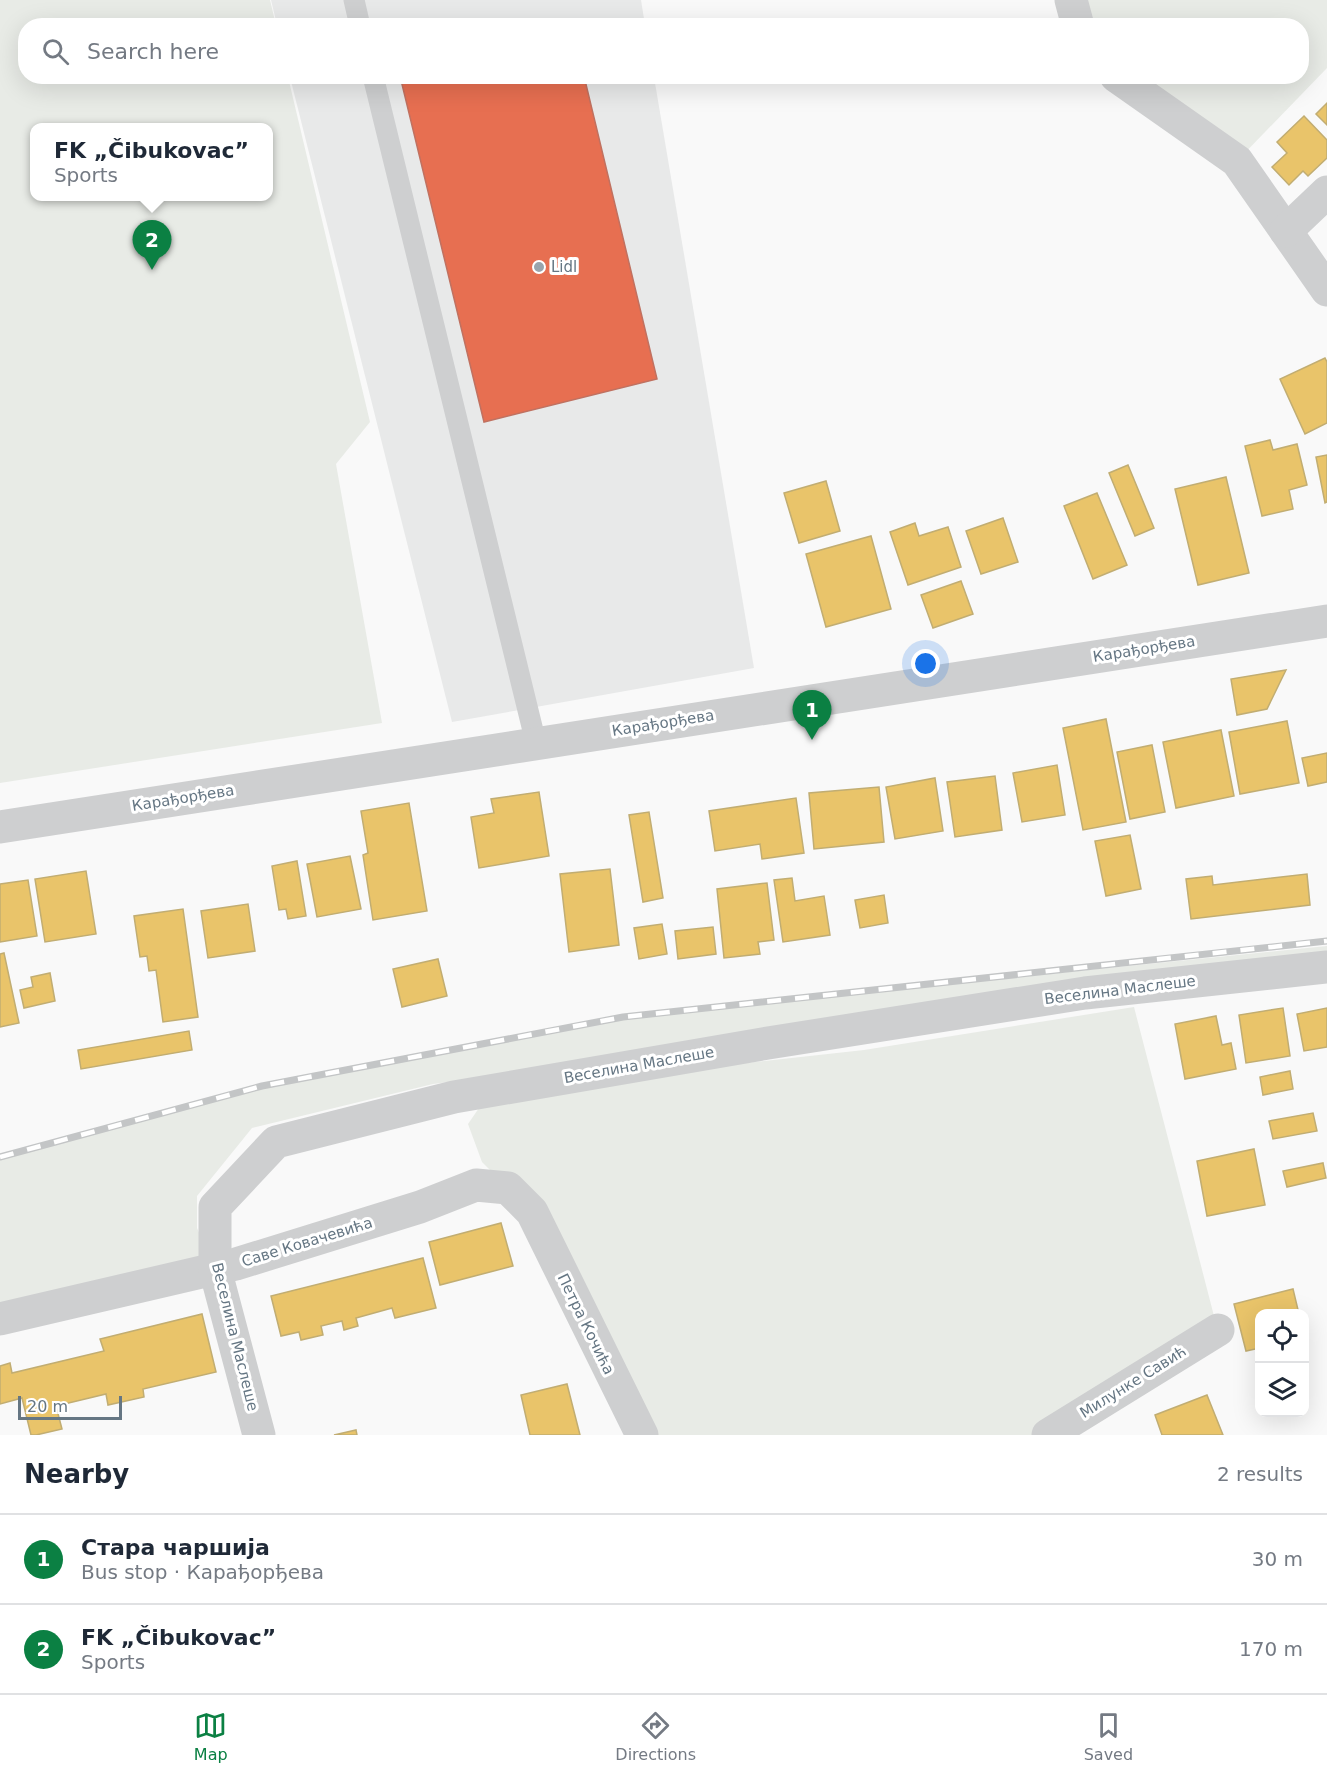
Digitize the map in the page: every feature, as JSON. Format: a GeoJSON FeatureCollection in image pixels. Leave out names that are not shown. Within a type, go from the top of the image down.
{"type":"FeatureCollection","features":[{"type":"Feature","properties":{"kind":"street"},"geometry":{"type":"LineString","coordinates":[[1071,0],[1076,18]]}},
{"type":"Feature","properties":{"kind":"street"},"geometry":{"type":"LineString","coordinates":[[1127,84],[1237,161],[1327,290]]}},
{"type":"Feature","properties":{"kind":"street"},"geometry":{"type":"LineString","coordinates":[[1286,231],[1327,192]]}},
{"type":"Feature","properties":{"kind":"street","name":"Карађорђева"},"geometry":{"type":"LineString","coordinates":[[0,827],[1327,621]]}},
{"type":"Feature","properties":{"kind":"street","name":"Веселина Маслеше"},"geometry":{"type":"LineString","coordinates":[[259,1435],[215,1269],[215,1208],[276,1142],[454,1097],[779,1041],[1085,993],[1327,967]]}},
{"type":"Feature","properties":{"kind":"street","name":"Саве Ковачевића"},"geometry":{"type":"LineString","coordinates":[[0,1319],[236,1264],[420,1207],[476,1185],[508,1188],[532,1212]]}},
{"type":"Feature","properties":{"kind":"street","name":"Петра Кочића"},"geometry":{"type":"LineString","coordinates":[[532,1212],[642,1435]]}},
{"type":"Feature","properties":{"kind":"street","name":"Милунке Савић"},"geometry":{"type":"LineString","coordinates":[[1048,1435],[1218,1330]]}},
{"type":"Feature","properties":{"kind":"lane"},"geometry":{"type":"LineString","coordinates":[[354,0],[358,18]]}},
{"type":"Feature","properties":{"kind":"lane"},"geometry":{"type":"LineString","coordinates":[[375,84],[536,743]]}},
{"type":"Feature","properties":{"kind":"shaded area"},"geometry":{"type":"Polygon","coordinates":[[[0,0],[270,0],[274,18],[18,18],[18,84],[290,84],[370,422],[336,464],[382,723],[0,783],[0,0]]]}},
{"type":"Feature","properties":{"kind":"shaded area"},"geometry":{"type":"Polygon","coordinates":[[[271,0],[641,0],[644,18],[275,18],[271,0]]]}},
{"type":"Feature","properties":{"kind":"shaded area"},"geometry":{"type":"Polygon","coordinates":[[[1071,0],[1327,0],[1327,68],[1237,161],[1126,84],[1309,84],[1309,18],[1076,18],[1071,0]]]}},
{"type":"Feature","properties":{"kind":"shaded area"},"geometry":{"type":"Polygon","coordinates":[[[292,84],[655,84],[754,668],[452,722],[292,84]]]}},
{"type":"Feature","properties":{"kind":"shaded area"},"geometry":{"type":"Polygon","coordinates":[[[1327,946],[1327,967],[433,1084],[252,1128],[197,1196],[197,1228],[215,1269],[0,1319],[0,1157],[262,1086],[623,1017],[1327,946]]]}},
{"type":"Feature","properties":{"kind":"shaded area"},"geometry":{"type":"Polygon","coordinates":[[[1134,1007],[1214,1316],[1032,1435],[648,1435],[532,1212],[482,1162],[468,1124],[479,1108],[629,1076],[864,1050],[1134,1007]]]}},
{"type":"Feature","properties":{"kind":"building: Homes"},"geometry":{"type":"Polygon","coordinates":[[[1327,103],[1327,125],[1316,114],[1327,103]]]}},
{"type":"Feature","properties":{"kind":"building: Homes"},"geometry":{"type":"Polygon","coordinates":[[[1304,116],[1327,140],[1327,158],[1308,176],[1303,171],[1289,185],[1272,167],[1287,153],[1277,142],[1304,116]]]}},
{"type":"Feature","properties":{"kind":"building: Homes"},"geometry":{"type":"Polygon","coordinates":[[[1325,358],[1327,362],[1327,423],[1305,434],[1280,379],[1325,358]]]}},
{"type":"Feature","properties":{"kind":"building: Homes"},"geometry":{"type":"Polygon","coordinates":[[[1270,440],[1273,450],[1297,444],[1307,485],[1289,490],[1293,509],[1262,516],[1245,446],[1270,440]]]}},
{"type":"Feature","properties":{"kind":"building: Homes"},"geometry":{"type":"Polygon","coordinates":[[[1327,455],[1327,502],[1325,503],[1316,457],[1327,455]]]}},
{"type":"Feature","properties":{"kind":"building: Homes"},"geometry":{"type":"Polygon","coordinates":[[[1128,465],[1154,528],[1135,536],[1109,473],[1128,465]]]}},
{"type":"Feature","properties":{"kind":"building: Homes"},"geometry":{"type":"Polygon","coordinates":[[[1226,477],[1249,573],[1198,585],[1175,489],[1226,477]]]}},
{"type":"Feature","properties":{"kind":"building: Homes"},"geometry":{"type":"Polygon","coordinates":[[[826,481],[840,531],[799,543],[784,493],[826,481]]]}},
{"type":"Feature","properties":{"kind":"building: Homes"},"geometry":{"type":"Polygon","coordinates":[[[1097,493],[1127,565],[1093,579],[1064,506],[1097,493]]]}},
{"type":"Feature","properties":{"kind":"building: Homes"},"geometry":{"type":"Polygon","coordinates":[[[1003,518],[1018,562],[981,574],[966,531],[1003,518]]]}},
{"type":"Feature","properties":{"kind":"building: Homes"},"geometry":{"type":"Polygon","coordinates":[[[915,523],[919,536],[948,527],[961,567],[908,585],[890,532],[915,523]]]}},
{"type":"Feature","properties":{"kind":"building: Homes"},"geometry":{"type":"Polygon","coordinates":[[[871,536],[891,609],[826,627],[806,554],[871,536]]]}},
{"type":"Feature","properties":{"kind":"building: Homes"},"geometry":{"type":"Polygon","coordinates":[[[961,581],[973,614],[933,628],[921,595],[961,581]]]}},
{"type":"Feature","properties":{"kind":"building: Homes"},"geometry":{"type":"Polygon","coordinates":[[[1286,670],[1267,709],[1237,715],[1231,679],[1286,670]]]}},
{"type":"Feature","properties":{"kind":"building: Homes"},"geometry":{"type":"Polygon","coordinates":[[[1106,719],[1126,822],[1083,830],[1063,728],[1106,719]]]}},
{"type":"Feature","properties":{"kind":"building: Homes"},"geometry":{"type":"Polygon","coordinates":[[[1287,721],[1299,783],[1240,794],[1229,732],[1287,721]]]}},
{"type":"Feature","properties":{"kind":"building: Homes"},"geometry":{"type":"Polygon","coordinates":[[[1221,730],[1234,796],[1176,808],[1163,742],[1221,730]]]}},
{"type":"Feature","properties":{"kind":"building: Homes"},"geometry":{"type":"Polygon","coordinates":[[[1152,745],[1165,812],[1130,819],[1117,752],[1152,745]]]}},
{"type":"Feature","properties":{"kind":"building: Homes"},"geometry":{"type":"Polygon","coordinates":[[[1327,753],[1327,782],[1308,786],[1302,758],[1327,753]]]}},
{"type":"Feature","properties":{"kind":"building: Homes"},"geometry":{"type":"Polygon","coordinates":[[[1057,765],[1065,815],[1022,822],[1013,773],[1057,765]]]}},
{"type":"Feature","properties":{"kind":"building: Homes"},"geometry":{"type":"Polygon","coordinates":[[[995,776],[1002,830],[955,837],[947,782],[995,776]]]}},
{"type":"Feature","properties":{"kind":"building: Homes"},"geometry":{"type":"Polygon","coordinates":[[[935,778],[943,831],[895,839],[886,787],[935,778]]]}},
{"type":"Feature","properties":{"kind":"building: Homes"},"geometry":{"type":"Polygon","coordinates":[[[879,787],[884,842],[814,849],[809,793],[879,787]]]}},
{"type":"Feature","properties":{"kind":"building: Homes"},"geometry":{"type":"Polygon","coordinates":[[[539,792],[549,856],[479,868],[471,817],[494,813],[491,799],[539,792]]]}},
{"type":"Feature","properties":{"kind":"building: Homes"},"geometry":{"type":"Polygon","coordinates":[[[796,798],[804,853],[762,859],[760,844],[715,851],[709,811],[796,798]]]}},
{"type":"Feature","properties":{"kind":"building: Homes"},"geometry":{"type":"Polygon","coordinates":[[[409,803],[427,911],[373,920],[363,855],[368,853],[361,811],[409,803]]]}},
{"type":"Feature","properties":{"kind":"building: Homes"},"geometry":{"type":"Polygon","coordinates":[[[649,812],[663,898],[643,902],[629,815],[649,812]]]}},
{"type":"Feature","properties":{"kind":"building: Homes"},"geometry":{"type":"Polygon","coordinates":[[[1130,835],[1141,889],[1106,896],[1095,841],[1130,835]]]}},
{"type":"Feature","properties":{"kind":"building: Homes"},"geometry":{"type":"Polygon","coordinates":[[[350,856],[361,909],[317,917],[307,864],[350,856]]]}},
{"type":"Feature","properties":{"kind":"building: Homes"},"geometry":{"type":"Polygon","coordinates":[[[297,861],[306,916],[288,919],[286,909],[279,910],[272,866],[297,861]]]}},
{"type":"Feature","properties":{"kind":"building: Homes"},"geometry":{"type":"Polygon","coordinates":[[[610,869],[619,945],[569,952],[560,874],[610,869]]]}},
{"type":"Feature","properties":{"kind":"building: Homes"},"geometry":{"type":"Polygon","coordinates":[[[86,871],[96,934],[45,942],[35,879],[86,871]]]}},
{"type":"Feature","properties":{"kind":"building: Homes"},"geometry":{"type":"Polygon","coordinates":[[[1307,874],[1310,905],[1191,919],[1186,879],[1212,876],[1213,885],[1307,874]]]}},
{"type":"Feature","properties":{"kind":"building: Homes"},"geometry":{"type":"Polygon","coordinates":[[[792,878],[795,901],[824,896],[830,935],[783,942],[774,880],[792,878]]]}},
{"type":"Feature","properties":{"kind":"building: Homes"},"geometry":{"type":"Polygon","coordinates":[[[28,880],[37,936],[0,942],[0,884],[28,880]]]}},
{"type":"Feature","properties":{"kind":"building: Homes"},"geometry":{"type":"Polygon","coordinates":[[[767,883],[774,940],[758,942],[760,954],[724,958],[717,889],[767,883]]]}},
{"type":"Feature","properties":{"kind":"building: Homes"},"geometry":{"type":"Polygon","coordinates":[[[884,895],[888,923],[860,928],[855,900],[884,895]]]}},
{"type":"Feature","properties":{"kind":"building: Homes"},"geometry":{"type":"Polygon","coordinates":[[[248,904],[255,951],[208,958],[201,911],[248,904]]]}},
{"type":"Feature","properties":{"kind":"building: Homes"},"geometry":{"type":"Polygon","coordinates":[[[183,909],[198,1017],[163,1022],[156,970],[149,971],[147,956],[140,957],[134,916],[183,909]]]}},
{"type":"Feature","properties":{"kind":"building: Homes"},"geometry":{"type":"Polygon","coordinates":[[[662,924],[667,954],[639,959],[634,928],[662,924]]]}},
{"type":"Feature","properties":{"kind":"building: Homes"},"geometry":{"type":"Polygon","coordinates":[[[713,927],[716,954],[678,959],[675,931],[713,927]]]}},
{"type":"Feature","properties":{"kind":"building: Homes"},"geometry":{"type":"Polygon","coordinates":[[[4,953],[19,1023],[0,1027],[0,954],[4,953]]]}},
{"type":"Feature","properties":{"kind":"building: Homes"},"geometry":{"type":"Polygon","coordinates":[[[438,959],[447,996],[402,1007],[393,969],[438,959]]]}},
{"type":"Feature","properties":{"kind":"building: Homes"},"geometry":{"type":"Polygon","coordinates":[[[50,973],[55,1001],[24,1008],[20,990],[33,987],[31,977],[50,973]]]}},
{"type":"Feature","properties":{"kind":"building: Homes"},"geometry":{"type":"Polygon","coordinates":[[[1283,1008],[1290,1056],[1246,1063],[1239,1015],[1283,1008]]]}},
{"type":"Feature","properties":{"kind":"building: Homes"},"geometry":{"type":"Polygon","coordinates":[[[1327,1008],[1327,1047],[1304,1051],[1297,1014],[1327,1008]]]}},
{"type":"Feature","properties":{"kind":"building: Homes"},"geometry":{"type":"Polygon","coordinates":[[[1216,1016],[1222,1045],[1231,1043],[1236,1069],[1185,1079],[1175,1024],[1216,1016]]]}},
{"type":"Feature","properties":{"kind":"building: Homes"},"geometry":{"type":"Polygon","coordinates":[[[189,1031],[192,1050],[81,1069],[78,1050],[189,1031]]]}},
{"type":"Feature","properties":{"kind":"building: Homes"},"geometry":{"type":"Polygon","coordinates":[[[1290,1071],[1293,1089],[1263,1095],[1260,1077],[1290,1071]]]}},
{"type":"Feature","properties":{"kind":"building: Homes"},"geometry":{"type":"Polygon","coordinates":[[[1313,1113],[1317,1131],[1273,1139],[1269,1121],[1313,1113]]]}},
{"type":"Feature","properties":{"kind":"building: Homes"},"geometry":{"type":"Polygon","coordinates":[[[1254,1149],[1265,1205],[1207,1216],[1197,1161],[1254,1149]]]}},
{"type":"Feature","properties":{"kind":"building: Homes"},"geometry":{"type":"Polygon","coordinates":[[[1323,1163],[1326,1178],[1287,1187],[1283,1171],[1323,1163]]]}},
{"type":"Feature","properties":{"kind":"building: Homes"},"geometry":{"type":"Polygon","coordinates":[[[501,1223],[513,1266],[440,1285],[429,1242],[501,1223]]]}},
{"type":"Feature","properties":{"kind":"building: Homes"},"geometry":{"type":"Polygon","coordinates":[[[423,1258],[436,1308],[395,1318],[392,1308],[356,1318],[358,1326],[344,1330],[342,1321],[321,1326],[323,1335],[301,1340],[299,1332],[281,1336],[271,1296],[423,1258]]]}},
{"type":"Feature","properties":{"kind":"building: Homes"},"geometry":{"type":"Polygon","coordinates":[[[1293,1289],[1298,1309],[1255,1309],[1255,1349],[1246,1351],[1234,1304],[1293,1289]]]}},
{"type":"Feature","properties":{"kind":"building: Homes"},"geometry":{"type":"Polygon","coordinates":[[[202,1314],[216,1372],[143,1389],[144,1397],[108,1405],[106,1394],[56,1406],[62,1429],[36,1435],[31,1435],[22,1398],[0,1404],[0,1366],[10,1363],[12,1373],[104,1351],[100,1339],[202,1314]]]}},
{"type":"Feature","properties":{"kind":"building: Homes"},"geometry":{"type":"Polygon","coordinates":[[[567,1384],[580,1435],[530,1435],[521,1395],[567,1384]]]}},
{"type":"Feature","properties":{"kind":"building: Homes"},"geometry":{"type":"Polygon","coordinates":[[[1207,1395],[1223,1435],[1162,1435],[1155,1415],[1207,1395]]]}},
{"type":"Feature","properties":{"kind":"building: Homes"},"geometry":{"type":"Polygon","coordinates":[[[356,1430],[357,1435],[334,1435],[356,1430]]]}},
{"type":"Feature","properties":{"kind":"building: Shops"},"geometry":{"type":"Polygon","coordinates":[[[402,84],[586,84],[657,379],[484,422],[402,84]]]}},
{"type":"Feature","properties":{"kind":"railway"},"geometry":{"type":"LineString","coordinates":[[0,1157],[262,1086],[623,1017],[1327,941]]}},
{"type":"Feature","properties":{"kind":"place","name":"Lidl"},"geometry":{"type":"Point","coordinates":[539,267]}},
{"type":"Feature","properties":{"kind":"place","name":"FK „Čibukovac”"},"geometry":{"type":"Point","coordinates":[152,270]}},
{"type":"Feature","properties":{"kind":"place","name":"Стара чаршија"},"geometry":{"type":"Point","coordinates":[812,740]}}]}
